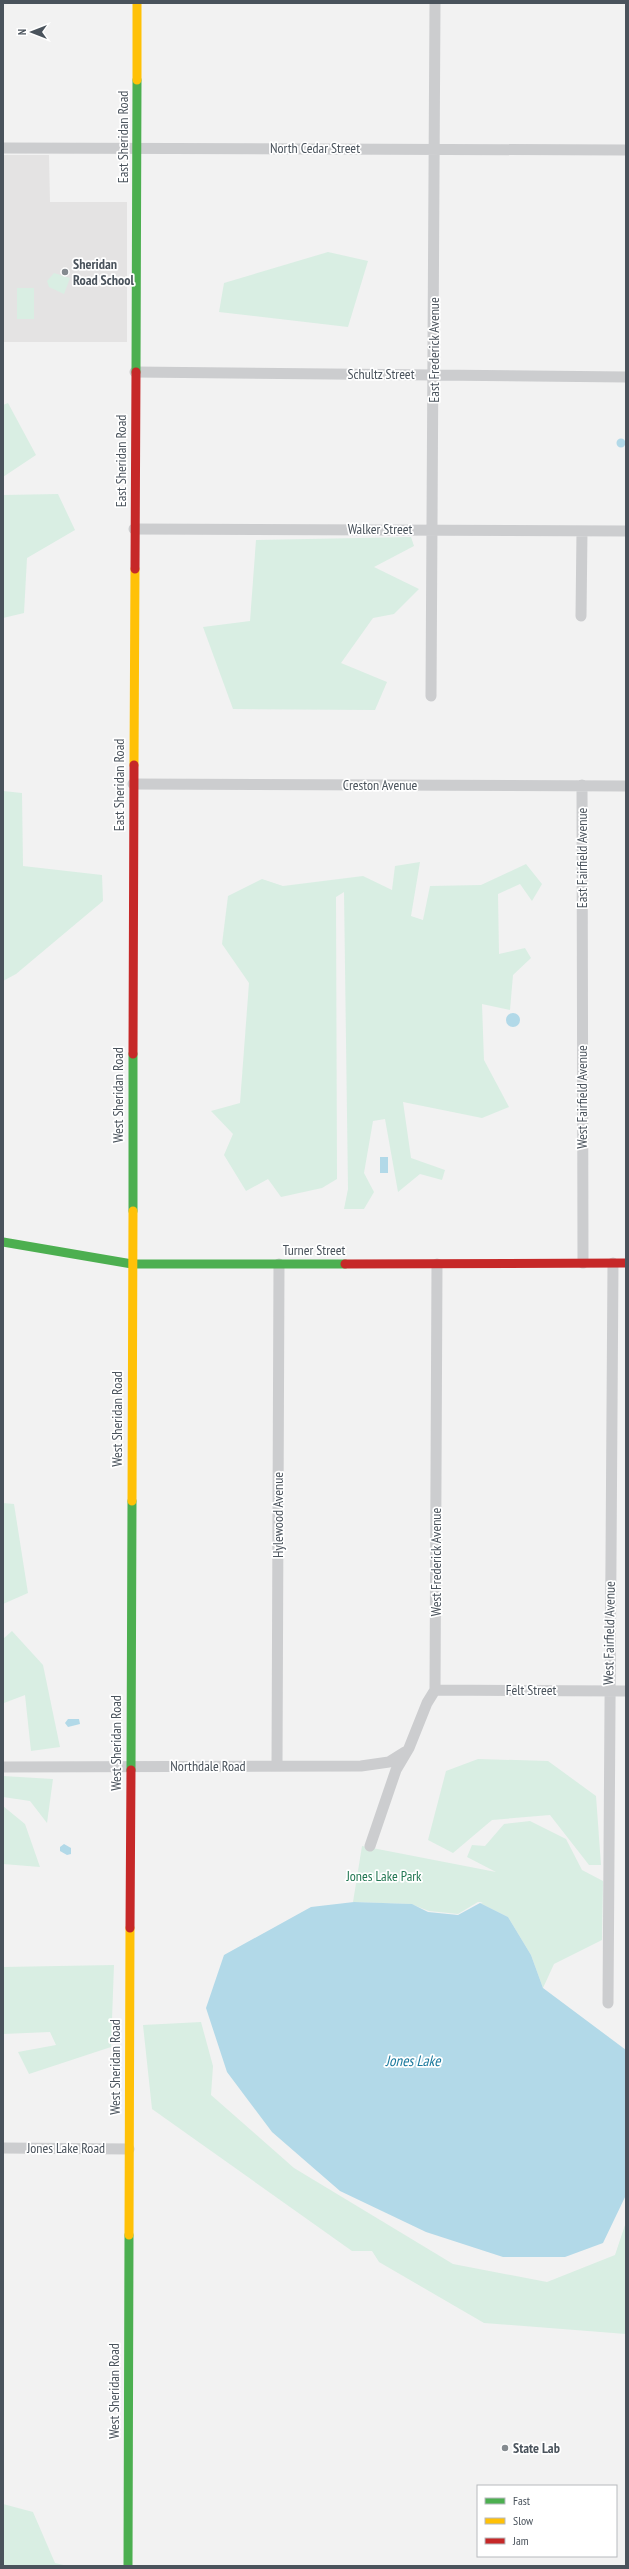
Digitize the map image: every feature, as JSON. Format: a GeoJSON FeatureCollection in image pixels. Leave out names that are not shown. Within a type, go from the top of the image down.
{"type":"FeatureCollection","features":[{"type":"Feature","properties":{"kind":"street","name":"East Sheridan Road"},"geometry":{"type":"LineString","coordinates":[[132,920],[137,3]]}},
{"type":"Feature","properties":{"kind":"street","name":"East Frederick Avenue"},"geometry":{"type":"LineString","coordinates":[[431,696],[435,3]]}},
{"type":"Feature","properties":{"kind":"street","name":"North Cedar Street"},"geometry":{"type":"LineString","coordinates":[[3,148],[434,148],[626,150]]}},
{"type":"Feature","properties":{"kind":"street","name":"Schultz Street"},"geometry":{"type":"LineString","coordinates":[[135,372],[434,374],[626,378]]}},
{"type":"Feature","properties":{"kind":"street","name":"Walker Street"},"geometry":{"type":"LineString","coordinates":[[134,529],[626,531]]}},
{"type":"Feature","properties":{"kind":"street"},"geometry":{"type":"LineString","coordinates":[[581,616],[582,530]]}},
{"type":"Feature","properties":{"kind":"street","name":"Creston Avenue"},"geometry":{"type":"LineString","coordinates":[[133,784],[626,786]]}},
{"type":"Feature","properties":{"kind":"street","name":"East Fairfield Avenue"},"geometry":{"type":"LineString","coordinates":[[582,785],[582,931]]}},
{"type":"Feature","properties":{"kind":"street","name":"West Sheridan Road"},"geometry":{"type":"LineString","coordinates":[[128,2566],[132,920]]}},
{"type":"Feature","properties":{"kind":"street","name":"West Fairfield Avenue"},"geometry":{"type":"LineString","coordinates":[[582,931],[582,1263]]}},
{"type":"Feature","properties":{"kind":"street","name":"Turner Street"},"geometry":{"type":"LineString","coordinates":[[3,1242],[132,1264],[626,1263]]}},
{"type":"Feature","properties":{"kind":"street","name":"Hylewood Avenue"},"geometry":{"type":"LineString","coordinates":[[277,1766],[279,1264]]}},
{"type":"Feature","properties":{"kind":"street","name":"West Frederick Avenue"},"geometry":{"type":"LineString","coordinates":[[370,1846],[396,1770],[409,1748],[427,1703],[435,1690],[437,1264]]}},
{"type":"Feature","properties":{"kind":"street","name":"West Fairfield Avenue"},"geometry":{"type":"LineString","coordinates":[[608,2003],[608,1691],[613,1264]]}},
{"type":"Feature","properties":{"kind":"street","name":"Felt Street"},"geometry":{"type":"LineString","coordinates":[[435,1690],[626,1691]]}},
{"type":"Feature","properties":{"kind":"street","name":"Northdale Road"},"geometry":{"type":"LineString","coordinates":[[3,1767],[376,1765],[389,1762],[409,1748]]}},
{"type":"Feature","properties":{"kind":"street","name":"Jones Lake Road"},"geometry":{"type":"LineString","coordinates":[[3,2148],[129,2149]]}},
{"type":"Feature","properties":{"kind":"shaded area","name":"Sheridan Road School"},"geometry":{"type":"Polygon","coordinates":[[[3,155],[49,155],[50,202],[127,202],[127,342],[3,342],[3,155]]]}},
{"type":"Feature","properties":{"kind":"green space"},"geometry":{"type":"Polygon","coordinates":[[[328,252],[368,261],[348,327],[219,312],[224,283],[328,252]]]}},
{"type":"Feature","properties":{"kind":"green space"},"geometry":{"type":"Polygon","coordinates":[[[54,273],[70,278],[64,294],[49,287],[47,281],[54,273]]]}},
{"type":"Feature","properties":{"kind":"green space"},"geometry":{"type":"Polygon","coordinates":[[[17,288],[34,288],[34,319],[17,319],[17,288]]]}},
{"type":"Feature","properties":{"kind":"green space"},"geometry":{"type":"Polygon","coordinates":[[[8,403],[36,455],[3,477],[3,405],[8,403]]]}},
{"type":"Feature","properties":{"kind":"green space"},"geometry":{"type":"Polygon","coordinates":[[[58,494],[75,530],[27,558],[24,613],[3,618],[3,495],[58,494]]]}},
{"type":"Feature","properties":{"kind":"green space"},"geometry":{"type":"Polygon","coordinates":[[[411,537],[414,546],[374,567],[419,589],[394,614],[373,618],[341,663],[387,682],[375,710],[233,709],[203,627],[250,621],[256,540],[411,537]]]}},
{"type":"Feature","properties":{"kind":"green space"},"geometry":{"type":"Polygon","coordinates":[[[3,791],[22,793],[23,866],[102,875],[103,901],[16,974],[3,981],[3,791]]]}},
{"type":"Feature","properties":{"kind":"green space"},"geometry":{"type":"Polygon","coordinates":[[[420,862],[411,916],[423,920],[430,886],[481,885],[526,864],[542,884],[532,901],[520,884],[498,894],[499,954],[525,948],[531,958],[513,975],[510,1010],[482,1004],[484,1060],[509,1107],[482,1118],[403,1102],[411,1158],[445,1170],[442,1180],[420,1174],[398,1192],[385,1119],[373,1121],[364,1173],[374,1192],[364,1209],[344,1209],[348,1189],[344,892],[336,897],[337,1179],[322,1188],[281,1197],[268,1179],[246,1191],[224,1155],[233,1134],[211,1111],[240,1103],[249,983],[222,944],[228,896],[262,879],[283,886],[363,876],[392,890],[395,866],[420,862]]]}},
{"type":"Feature","properties":{"kind":"green space"},"geometry":{"type":"Polygon","coordinates":[[[3,1503],[14,1504],[28,1593],[3,1604],[3,1503]]]}},
{"type":"Feature","properties":{"kind":"green space"},"geometry":{"type":"Polygon","coordinates":[[[12,1631],[43,1665],[60,1747],[31,1751],[25,1695],[4,1703],[3,1712],[3,1639],[12,1631]]]}},
{"type":"Feature","properties":{"kind":"green space"},"geometry":{"type":"Polygon","coordinates":[[[478,1759],[548,1761],[596,1796],[601,1865],[589,1865],[550,1815],[492,1820],[453,1853],[428,1840],[446,1771],[478,1759]]]}},
{"type":"Feature","properties":{"kind":"green space"},"geometry":{"type":"Polygon","coordinates":[[[3,1776],[53,1779],[47,1823],[30,1801],[3,1797],[3,1776]]]}},
{"type":"Feature","properties":{"kind":"green space"},"geometry":{"type":"Polygon","coordinates":[[[3,1806],[25,1824],[40,1867],[3,1864],[3,1806]]]}},
{"type":"Feature","properties":{"kind":"green space","name":"Jones Lake Park"},"geometry":{"type":"Polygon","coordinates":[[[530,1821],[566,1839],[582,1870],[603,1881],[602,1940],[554,1964],[543,1988],[531,1955],[508,1917],[480,1903],[483,1902],[478,1902],[458,1914],[429,1911],[411,1904],[353,1902],[362,1846],[496,1872],[467,1857],[472,1845],[485,1846],[504,1824],[530,1821]]]}},
{"type":"Feature","properties":{"kind":"green space"},"geometry":{"type":"Polygon","coordinates":[[[114,1965],[111,2047],[29,2074],[18,2052],[56,2045],[50,2032],[3,2034],[3,1967],[114,1965]]]}},
{"type":"Feature","properties":{"kind":"green space"},"geometry":{"type":"Polygon","coordinates":[[[201,2022],[213,2066],[211,2095],[294,2168],[453,2264],[547,2282],[615,2255],[626,2222],[626,2334],[484,2323],[379,2262],[372,2251],[352,2251],[152,2109],[143,2025],[201,2022]]]}},
{"type":"Feature","properties":{"kind":"green space"},"geometry":{"type":"Polygon","coordinates":[[[3,2504],[33,2512],[55,2563],[68,2566],[3,2566],[3,2504]]]}},
{"type":"Feature","properties":{"kind":"water"},"geometry":{"type":"Polygon","coordinates":[[[621,438],[626,443],[621,448],[616,443],[621,438]]]}},
{"type":"Feature","properties":{"kind":"water"},"geometry":{"type":"Polygon","coordinates":[[[513,1013],[518,1015],[520,1020],[518,1025],[513,1027],[508,1025],[506,1020],[508,1015],[513,1013]]]}},
{"type":"Feature","properties":{"kind":"water"},"geometry":{"type":"Polygon","coordinates":[[[380,1157],[388,1157],[388,1173],[380,1173],[380,1157]]]}},
{"type":"Feature","properties":{"kind":"water"},"geometry":{"type":"Polygon","coordinates":[[[68,1719],[79,1719],[80,1724],[68,1727],[65,1723],[68,1719]]]}},
{"type":"Feature","properties":{"kind":"water"},"geometry":{"type":"Polygon","coordinates":[[[64,1844],[71,1848],[71,1854],[67,1855],[60,1851],[60,1847],[64,1844]]]}},
{"type":"Feature","properties":{"kind":"water","name":"Jones Lake"},"geometry":{"type":"Polygon","coordinates":[[[354,1902],[412,1904],[428,1912],[458,1915],[480,1903],[508,1917],[531,1955],[543,1988],[626,2050],[626,2195],[603,2243],[565,2257],[503,2257],[426,2232],[340,2191],[272,2132],[227,2072],[206,2008],[224,1955],[311,1907],[354,1902]]]}},
{"type":"Feature","properties":{"kind":"traffic: fast"},"geometry":{"type":"LineString","coordinates":[[136,372],[137,80]]}},
{"type":"Feature","properties":{"kind":"traffic: fast"},"geometry":{"type":"LineString","coordinates":[[133,1054],[133,1211]]}},
{"type":"Feature","properties":{"kind":"traffic: fast"},"geometry":{"type":"LineString","coordinates":[[3,1242],[132,1264],[345,1264]]}},
{"type":"Feature","properties":{"kind":"traffic: fast"},"geometry":{"type":"LineString","coordinates":[[131,1770],[132,1501]]}},
{"type":"Feature","properties":{"kind":"traffic: fast"},"geometry":{"type":"LineString","coordinates":[[128,2566],[129,2235]]}},
{"type":"Feature","properties":{"kind":"traffic: slow"},"geometry":{"type":"LineString","coordinates":[[137,3],[137,80]]}},
{"type":"Feature","properties":{"kind":"traffic: slow"},"geometry":{"type":"LineString","coordinates":[[134,765],[135,569]]}},
{"type":"Feature","properties":{"kind":"traffic: slow"},"geometry":{"type":"LineString","coordinates":[[132,1501],[133,1211]]}},
{"type":"Feature","properties":{"kind":"traffic: slow"},"geometry":{"type":"LineString","coordinates":[[129,2235],[130,1928]]}},
{"type":"Feature","properties":{"kind":"traffic: jam"},"geometry":{"type":"LineString","coordinates":[[135,569],[136,372]]}},
{"type":"Feature","properties":{"kind":"traffic: jam"},"geometry":{"type":"LineString","coordinates":[[133,1054],[134,765]]}},
{"type":"Feature","properties":{"kind":"traffic: jam"},"geometry":{"type":"LineString","coordinates":[[345,1264],[626,1263]]}},
{"type":"Feature","properties":{"kind":"traffic: jam"},"geometry":{"type":"LineString","coordinates":[[130,1928],[131,1770]]}},
{"type":"Feature","properties":{"kind":"place","name":"Sheridan Road School"},"geometry":{"type":"Point","coordinates":[65,272]}},
{"type":"Feature","properties":{"kind":"place","name":"State Lab"},"geometry":{"type":"Point","coordinates":[505,2448]}}]}
